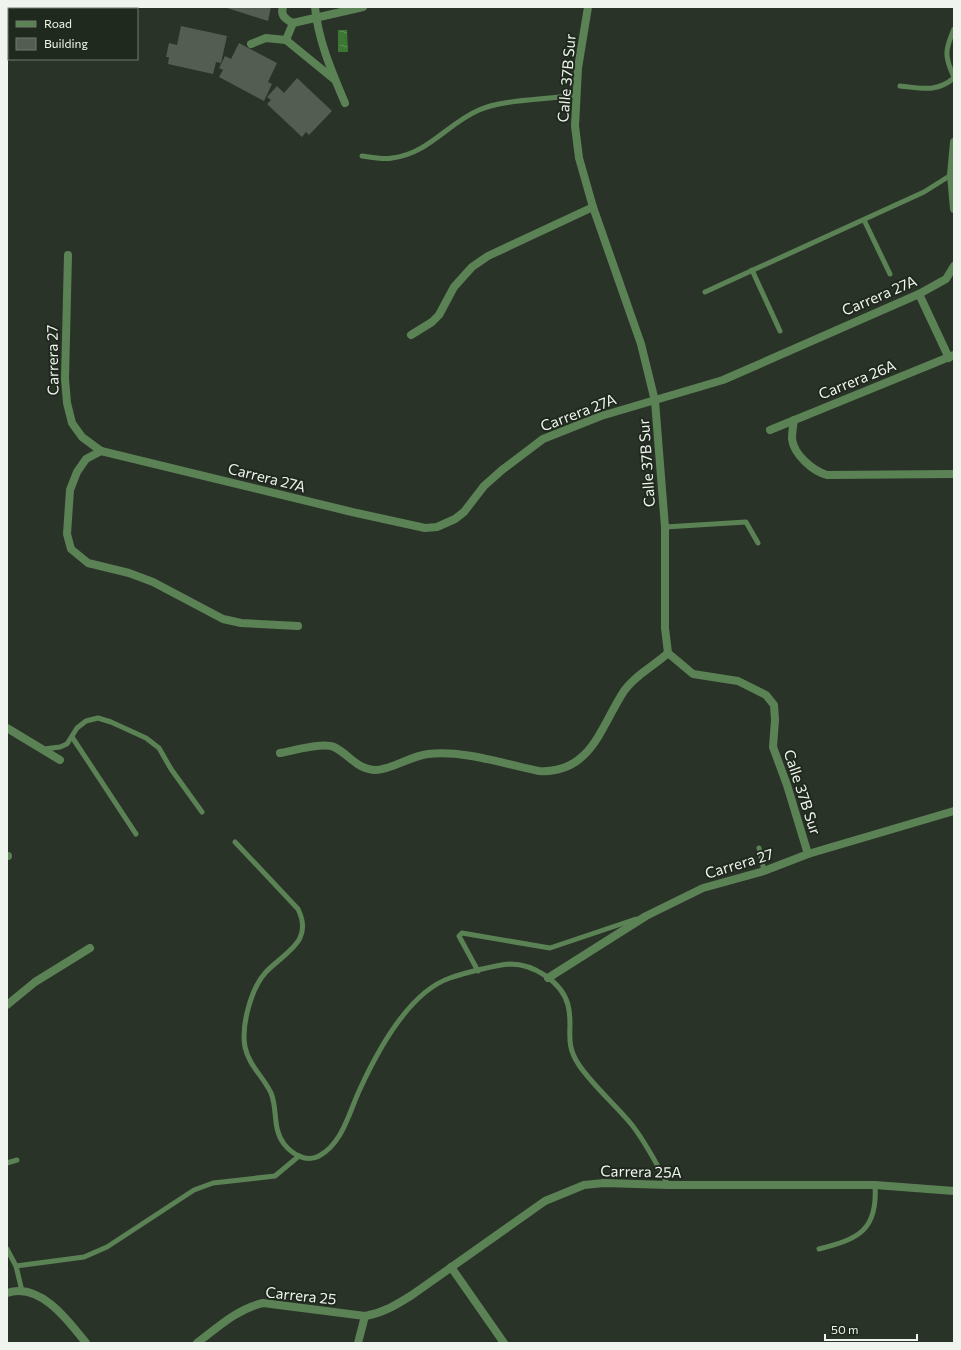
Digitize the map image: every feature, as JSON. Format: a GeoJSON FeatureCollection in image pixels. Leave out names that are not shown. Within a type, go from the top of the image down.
{"type":"FeatureCollection","features":[{"type":"Feature","properties":{"kind":"street"},"geometry":{"type":"LineString","coordinates":[[283,7],[283,16],[287,21],[293,23],[364,7]]}},
{"type":"Feature","properties":{"kind":"street"},"geometry":{"type":"LineString","coordinates":[[315,7],[316,18],[325,53],[345,103]]}},
{"type":"Feature","properties":{"kind":"street","name":"Calle 37B Sur"},"geometry":{"type":"LineString","coordinates":[[588,7],[576,95],[575,126],[580,158],[593,207],[641,344],[655,400],[665,527],[665,628],[668,654],[693,674],[738,681],[766,695],[774,705],[775,720],[773,747],[785,779],[808,854]]}},
{"type":"Feature","properties":{"kind":"street"},"geometry":{"type":"LineString","coordinates":[[286,40],[293,23]]}},
{"type":"Feature","properties":{"kind":"street"},"geometry":{"type":"LineString","coordinates":[[251,44],[266,38],[286,40],[336,80]]}},
{"type":"Feature","properties":{"kind":"street"},"geometry":{"type":"LineString","coordinates":[[954,142],[951,175],[954,210]]}},
{"type":"Feature","properties":{"kind":"street"},"geometry":{"type":"LineString","coordinates":[[411,335],[432,322],[439,315],[454,287],[472,267],[488,256],[593,207]]}},
{"type":"Feature","properties":{"kind":"street","name":"Carrera 27"},"geometry":{"type":"LineString","coordinates":[[68,255],[64,379],[67,403],[72,424],[82,437],[101,451]]}},
{"type":"Feature","properties":{"kind":"street","name":"Carrera 27A"},"geometry":{"type":"LineString","coordinates":[[101,451],[352,512],[425,528],[438,527],[455,519],[464,512],[484,486],[542,439],[601,416],[723,380],[813,339],[919,294],[946,279],[954,266]]}},
{"type":"Feature","properties":{"kind":"street"},"geometry":{"type":"LineString","coordinates":[[919,294],[951,356]]}},
{"type":"Feature","properties":{"kind":"street","name":"Carrera 26A"},"geometry":{"type":"LineString","coordinates":[[770,430],[951,356]]}},
{"type":"Feature","properties":{"kind":"street"},"geometry":{"type":"LineString","coordinates":[[794,420],[792,440],[812,468],[819,473],[827,475],[954,474]]}},
{"type":"Feature","properties":{"kind":"street"},"geometry":{"type":"LineString","coordinates":[[101,451],[86,459],[77,472],[70,490],[67,534],[71,548],[88,563],[128,572],[153,582],[223,619],[241,623],[298,626]]}},
{"type":"Feature","properties":{"kind":"street"},"geometry":{"type":"LineString","coordinates":[[280,753],[323,746],[332,746],[363,768],[375,770],[426,755],[440,753],[458,754],[539,772],[552,772],[565,769],[580,759],[592,746],[624,690],[636,678],[668,654]]}},
{"type":"Feature","properties":{"kind":"street"},"geometry":{"type":"LineString","coordinates":[[7,728],[60,760]]}},
{"type":"Feature","properties":{"kind":"street","name":"Carrera 27"},"geometry":{"type":"LineString","coordinates":[[548,978],[646,916],[703,888],[764,871],[808,854],[954,811]]}},
{"type":"Feature","properties":{"kind":"street"},"geometry":{"type":"LineString","coordinates":[[7,1005],[35,982],[90,948]]}},
{"type":"Feature","properties":{"kind":"street","name":"Carrera 25A"},"geometry":{"type":"LineString","coordinates":[[365,1316],[378,1314],[392,1308],[545,1201],[566,1191],[584,1185],[604,1183],[668,1185],[875,1185],[954,1191]]}},
{"type":"Feature","properties":{"kind":"street"},"geometry":{"type":"LineString","coordinates":[[452,1267],[504,1343]]}},
{"type":"Feature","properties":{"kind":"street"},"geometry":{"type":"LineString","coordinates":[[7,1293],[22,1291],[46,1301],[73,1327],[86,1343]]}},
{"type":"Feature","properties":{"kind":"street","name":"Carrera 25"},"geometry":{"type":"LineString","coordinates":[[196,1343],[237,1313],[250,1306],[263,1303],[365,1316]]}},
{"type":"Feature","properties":{"kind":"street"},"geometry":{"type":"LineString","coordinates":[[358,1343],[365,1316]]}},
{"type":"Feature","properties":{"kind":"lane"},"geometry":{"type":"LineString","coordinates":[[900,86],[932,89],[945,85],[954,77],[947,63],[946,54],[954,29]]}},
{"type":"Feature","properties":{"kind":"lane"},"geometry":{"type":"LineString","coordinates":[[362,156],[391,159],[406,156],[420,150],[479,109],[496,105],[576,95]]}},
{"type":"Feature","properties":{"kind":"lane"},"geometry":{"type":"LineString","coordinates":[[704,292],[924,192],[951,175]]}},
{"type":"Feature","properties":{"kind":"lane"},"geometry":{"type":"LineString","coordinates":[[864,220],[890,274]]}},
{"type":"Feature","properties":{"kind":"lane"},"geometry":{"type":"LineString","coordinates":[[752,270],[780,331]]}},
{"type":"Feature","properties":{"kind":"lane"},"geometry":{"type":"LineString","coordinates":[[665,527],[746,522],[758,543]]}},
{"type":"Feature","properties":{"kind":"lane"},"geometry":{"type":"LineString","coordinates":[[44,749],[60,747],[67,744],[77,728],[86,721],[98,718],[111,722],[146,738],[159,748],[171,769],[202,812]]}},
{"type":"Feature","properties":{"kind":"lane"},"geometry":{"type":"LineString","coordinates":[[72,737],[136,834]]}},
{"type":"Feature","properties":{"kind":"lane"},"geometry":{"type":"LineString","coordinates":[[235,842],[298,909],[303,922],[302,938],[265,973],[258,986],[247,1013],[244,1037],[246,1052],[251,1065],[271,1094],[279,1136],[288,1149],[299,1156],[310,1158],[319,1156],[342,1132],[370,1070],[395,1029],[418,999],[438,984],[450,978],[509,964],[523,966],[548,978],[559,987],[568,1007],[568,1034],[571,1052],[580,1067],[631,1124],[643,1141],[668,1185]]}},
{"type":"Feature","properties":{"kind":"lane"},"geometry":{"type":"LineString","coordinates":[[759,848],[764,871]]}},
{"type":"Feature","properties":{"kind":"lane"},"geometry":{"type":"LineString","coordinates":[[478,971],[460,936],[462,932],[550,948],[646,916]]}},
{"type":"Feature","properties":{"kind":"lane"},"geometry":{"type":"LineString","coordinates":[[16,1266],[84,1257],[107,1247],[194,1190],[214,1183],[275,1176],[299,1156]]}},
{"type":"Feature","properties":{"kind":"lane"},"geometry":{"type":"LineString","coordinates":[[7,1163],[17,1160]]}},
{"type":"Feature","properties":{"kind":"lane"},"geometry":{"type":"LineString","coordinates":[[819,1249],[847,1242],[860,1234],[875,1210],[875,1185]]}},
{"type":"Feature","properties":{"kind":"lane"},"geometry":{"type":"LineString","coordinates":[[7,1249],[16,1266],[22,1291]]}},
{"type":"Feature","properties":{"kind":"water"},"geometry":{"type":"Polygon","coordinates":[[[338,30],[347,30],[348,52],[338,52],[338,30]]]}},
{"type":"Feature","properties":{"kind":"building"},"geometry":{"type":"Polygon","coordinates":[[[224,7],[271,7],[268,21],[224,7]]]}},
{"type":"Feature","properties":{"kind":"building"},"geometry":{"type":"Polygon","coordinates":[[[181,26],[227,36],[221,63],[216,62],[213,74],[168,64],[169,57],[166,57],[169,43],[177,45],[181,26]]]}},
{"type":"Feature","properties":{"kind":"building"},"geometry":{"type":"Polygon","coordinates":[[[239,43],[277,63],[268,82],[272,84],[264,101],[219,77],[223,70],[219,68],[225,56],[231,59],[239,43]]]}},
{"type":"Feature","properties":{"kind":"building"},"geometry":{"type":"Polygon","coordinates":[[[297,78],[332,111],[309,135],[306,132],[302,137],[267,104],[271,100],[267,97],[277,86],[284,93],[297,78]]]}}]}
